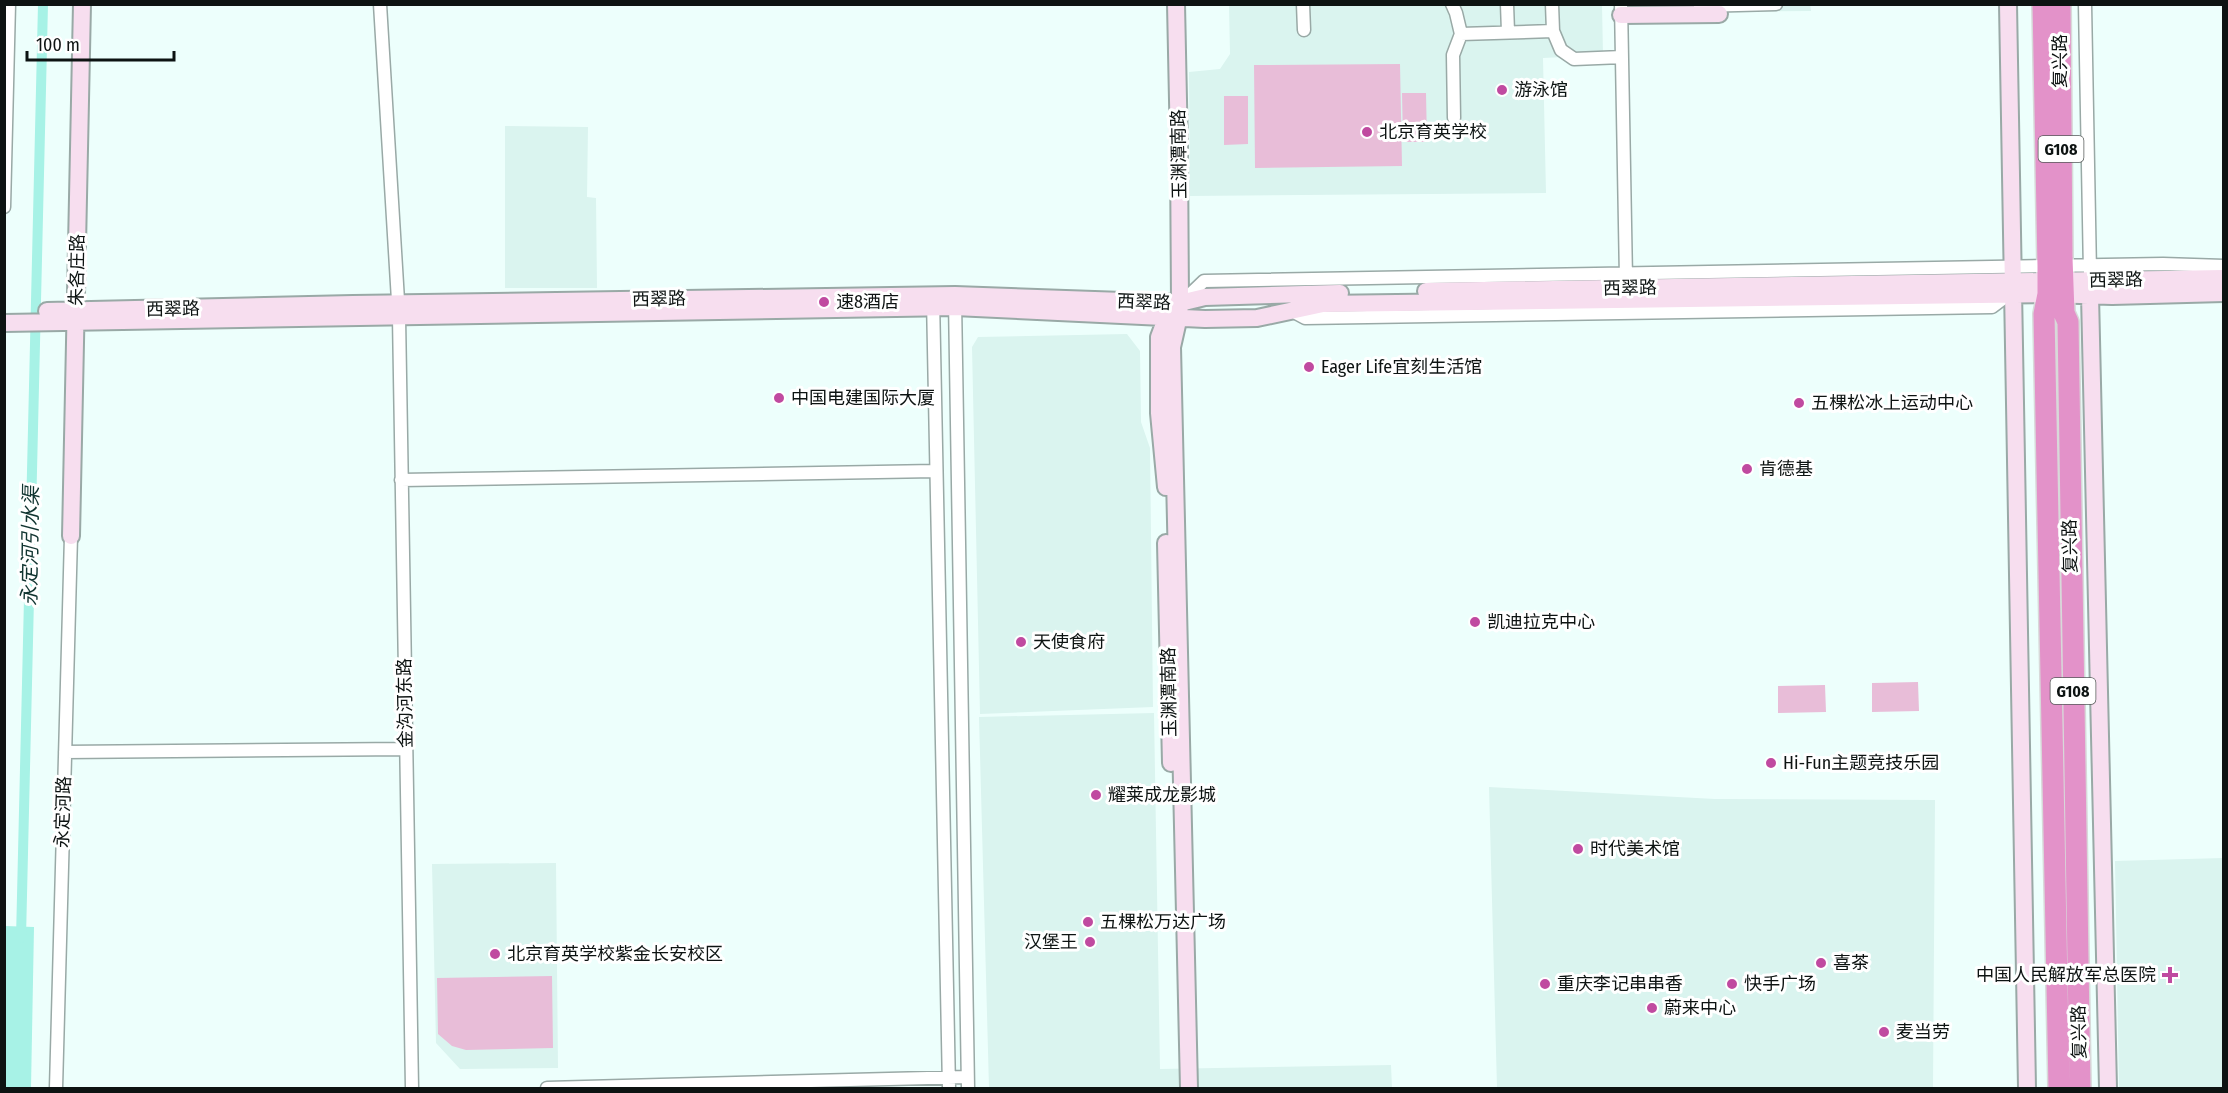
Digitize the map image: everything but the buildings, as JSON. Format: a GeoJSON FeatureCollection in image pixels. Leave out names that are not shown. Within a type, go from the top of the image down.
{"type":"FeatureCollection","features":[{"type":"Feature","properties":{"kind":"highway","name":"复兴路"},"geometry":{"type":"LineString","coordinates":[[2043,4],[2055,280],[2068,322],[2080,1089]]}},
{"type":"Feature","properties":{"kind":"highway","name":"复兴路"},"geometry":{"type":"LineString","coordinates":[[2059,1089],[2044,314],[2055,280],[2060,4]]}},
{"type":"Feature","properties":{"kind":"street"},"geometry":{"type":"LineString","coordinates":[[4,207],[9,4]]}},
{"type":"Feature","properties":{"kind":"street","name":"朱各庄路"},"geometry":{"type":"LineString","coordinates":[[71,536],[70,317],[82,4]]}},
{"type":"Feature","properties":{"kind":"street","name":"金沟河东路"},"geometry":{"type":"LineString","coordinates":[[380,4],[399,310],[412,1089]]}},
{"type":"Feature","properties":{"kind":"street","name":"玉渊潭南路"},"geometry":{"type":"LineString","coordinates":[[1176,4],[1179,148],[1172,347],[1189,1089]]}},
{"type":"Feature","properties":{"kind":"street"},"geometry":{"type":"LineString","coordinates":[[1303,4],[1304,30]]}},
{"type":"Feature","properties":{"kind":"street"},"geometry":{"type":"LineString","coordinates":[[1452,4],[1461,34],[1453,55],[1454,118]]}},
{"type":"Feature","properties":{"kind":"street"},"geometry":{"type":"LineString","coordinates":[[1507,4],[1508,32]]}},
{"type":"Feature","properties":{"kind":"street"},"geometry":{"type":"LineString","coordinates":[[1552,4],[1552,31],[1561,50],[1574,59],[1622,57]]}},
{"type":"Feature","properties":{"kind":"street"},"geometry":{"type":"LineString","coordinates":[[1648,4],[1653,7],[1776,4]]}},
{"type":"Feature","properties":{"kind":"street"},"geometry":{"type":"LineString","coordinates":[[2008,4],[2027,1089]]}},
{"type":"Feature","properties":{"kind":"street","name":"复兴路"},"geometry":{"type":"LineString","coordinates":[[2085,4],[2108,1089]]}},
{"type":"Feature","properties":{"kind":"street"},"geometry":{"type":"LineString","coordinates":[[1719,14],[1621,10],[1627,287],[2012,284]]}},
{"type":"Feature","properties":{"kind":"street"},"geometry":{"type":"LineString","coordinates":[[1461,34],[1552,31]]}},
{"type":"Feature","properties":{"kind":"street"},"geometry":{"type":"LineString","coordinates":[[2055,280],[2090,280],[2223,266]]}},
{"type":"Feature","properties":{"kind":"street","name":"西翠路"},"geometry":{"type":"LineString","coordinates":[[1175,312],[1204,297],[1319,293],[1627,287],[2012,284],[2055,280],[2223,278]]}},
{"type":"Feature","properties":{"kind":"street","name":"西翠路"},"geometry":{"type":"LineString","coordinates":[[2090,280],[2223,293]]}},
{"type":"Feature","properties":{"kind":"street"},"geometry":{"type":"LineString","coordinates":[[1292,311],[1305,318],[1992,307],[2012,284]]}},
{"type":"Feature","properties":{"kind":"street","name":"西翠路"},"geometry":{"type":"LineString","coordinates":[[8,317],[955,301],[1175,312],[1205,319],[1257,318],[1323,304],[1627,287]]}},
{"type":"Feature","properties":{"kind":"street"},"geometry":{"type":"LineString","coordinates":[[933,301],[949,1083]]}},
{"type":"Feature","properties":{"kind":"street"},"geometry":{"type":"LineString","coordinates":[[547,1089],[967,1083],[955,301]]}},
{"type":"Feature","properties":{"kind":"street","name":"玉渊潭南路"},"geometry":{"type":"LineString","coordinates":[[1175,312],[1159,337],[1159,413],[1165,470],[1179,1089]]}},
{"type":"Feature","properties":{"kind":"street"},"geometry":{"type":"LineString","coordinates":[[401,480],[935,471]]}},
{"type":"Feature","properties":{"kind":"street","name":"永定河路"},"geometry":{"type":"LineString","coordinates":[[56,1089],[71,536]]}},
{"type":"Feature","properties":{"kind":"street"},"geometry":{"type":"LineString","coordinates":[[65,752],[406,749]]}},
{"type":"Feature","properties":{"kind":"shaded area"},"geometry":{"type":"Polygon","coordinates":[[[1810,4],[1811,11],[1631,13],[1631,5],[1810,4]]]}},
{"type":"Feature","properties":{"kind":"shaded area","name":"北京育英学校"},"geometry":{"type":"Polygon","coordinates":[[[1229,5],[1602,5],[1603,55],[1543,58],[1546,193],[1190,196],[1189,72],[1220,69],[1230,54],[1229,5]]]}},
{"type":"Feature","properties":{"kind":"shaded area"},"geometry":{"type":"Polygon","coordinates":[[[1400,64],[1402,166],[1255,168],[1254,65],[1400,64]]]}},
{"type":"Feature","properties":{"kind":"shaded area"},"geometry":{"type":"Polygon","coordinates":[[[1402,93],[1426,93],[1427,142],[1403,142],[1402,93]]]}},
{"type":"Feature","properties":{"kind":"shaded area"},"geometry":{"type":"Polygon","coordinates":[[[1224,96],[1248,96],[1248,144],[1224,145],[1224,96]]]}},
{"type":"Feature","properties":{"kind":"shaded area"},"geometry":{"type":"Polygon","coordinates":[[[505,126],[588,127],[587,197],[596,198],[597,288],[505,288],[505,126]]]}},
{"type":"Feature","properties":{"kind":"shaded area"},"geometry":{"type":"Polygon","coordinates":[[[1127,334],[1140,351],[1141,422],[1150,448],[1153,707],[980,714],[972,347],[978,337],[1127,334]]]}},
{"type":"Feature","properties":{"kind":"shaded area"},"geometry":{"type":"Polygon","coordinates":[[[1918,682],[1919,711],[1872,712],[1872,683],[1918,682]]]}},
{"type":"Feature","properties":{"kind":"shaded area"},"geometry":{"type":"Polygon","coordinates":[[[1825,685],[1826,712],[1778,713],[1778,686],[1825,685]]]}},
{"type":"Feature","properties":{"kind":"shaded area","name":"五棵松万达广场"},"geometry":{"type":"Polygon","coordinates":[[[1154,713],[1160,1069],[1391,1065],[1392,1088],[989,1088],[979,717],[1154,713]]]}},
{"type":"Feature","properties":{"kind":"shaded area"},"geometry":{"type":"Polygon","coordinates":[[[1489,787],[1715,799],[1935,800],[1933,1088],[1497,1088],[1489,787]]]}},
{"type":"Feature","properties":{"kind":"shaded area","name":"中国人民解放军总医院"},"geometry":{"type":"Polygon","coordinates":[[[2223,858],[2223,1088],[2119,1088],[2115,861],[2223,858]]]}},
{"type":"Feature","properties":{"kind":"shaded area","name":"北京育英学校紫金长安校区"},"geometry":{"type":"Polygon","coordinates":[[[556,863],[558,1068],[460,1069],[436,1043],[432,864],[556,863]]]}},
{"type":"Feature","properties":{"kind":"shaded area"},"geometry":{"type":"Polygon","coordinates":[[[5,926],[34,927],[31,1088],[5,1088],[5,926]]]}},
{"type":"Feature","properties":{"kind":"shaded area"},"geometry":{"type":"Polygon","coordinates":[[[552,976],[553,1048],[466,1050],[452,1046],[438,1034],[437,978],[552,976]]]}},
{"type":"Feature","properties":{"kind":"waterway","name":"永定河引水渠"},"geometry":{"type":"LineString","coordinates":[[21,938],[43,4]]}},
{"type":"Feature","properties":{"kind":"place","name":"游泳馆"},"geometry":{"type":"Point","coordinates":[1502,90]}},
{"type":"Feature","properties":{"kind":"place","name":"北京育英学校"},"geometry":{"type":"Point","coordinates":[1367,132]}},
{"type":"Feature","properties":{"kind":"place","name":"速8酒店"},"geometry":{"type":"Point","coordinates":[824,302]}},
{"type":"Feature","properties":{"kind":"place","name":"Eager Life宜刻生活馆"},"geometry":{"type":"Point","coordinates":[1309,367]}},
{"type":"Feature","properties":{"kind":"place","name":"中国电建国际大厦"},"geometry":{"type":"Point","coordinates":[779,398]}},
{"type":"Feature","properties":{"kind":"place","name":"五棵松冰上运动中心"},"geometry":{"type":"Point","coordinates":[1799,403]}},
{"type":"Feature","properties":{"kind":"place","name":"肯德基"},"geometry":{"type":"Point","coordinates":[1747,469]}},
{"type":"Feature","properties":{"kind":"place","name":"凯迪拉克中心"},"geometry":{"type":"Point","coordinates":[1475,622]}},
{"type":"Feature","properties":{"kind":"place","name":"天使食府"},"geometry":{"type":"Point","coordinates":[1021,642]}},
{"type":"Feature","properties":{"kind":"place","name":"Hi-Fun主题竞技乐园"},"geometry":{"type":"Point","coordinates":[1771,763]}},
{"type":"Feature","properties":{"kind":"place","name":"耀莱成龙影城"},"geometry":{"type":"Point","coordinates":[1096,795]}},
{"type":"Feature","properties":{"kind":"place","name":"时代美术馆"},"geometry":{"type":"Point","coordinates":[1578,849]}},
{"type":"Feature","properties":{"kind":"place","name":"五棵松万达广场"},"geometry":{"type":"Point","coordinates":[1088,922]}},
{"type":"Feature","properties":{"kind":"place","name":"汉堡王"},"geometry":{"type":"Point","coordinates":[1090,942]}},
{"type":"Feature","properties":{"kind":"place","name":"北京育英学校紫金长安校区"},"geometry":{"type":"Point","coordinates":[495,954]}},
{"type":"Feature","properties":{"kind":"place","name":"喜茶"},"geometry":{"type":"Point","coordinates":[1821,963]}},
{"type":"Feature","properties":{"kind":"place","name":"中国人民解放军总医院"},"geometry":{"type":"Point","coordinates":[2170,975]}},
{"type":"Feature","properties":{"kind":"place","name":"重庆李记串串香"},"geometry":{"type":"Point","coordinates":[1545,984]}},
{"type":"Feature","properties":{"kind":"place","name":"快手广场"},"geometry":{"type":"Point","coordinates":[1732,984]}},
{"type":"Feature","properties":{"kind":"place","name":"蔚来中心"},"geometry":{"type":"Point","coordinates":[1652,1008]}},
{"type":"Feature","properties":{"kind":"place","name":"麦当劳"},"geometry":{"type":"Point","coordinates":[1884,1032]}}]}
